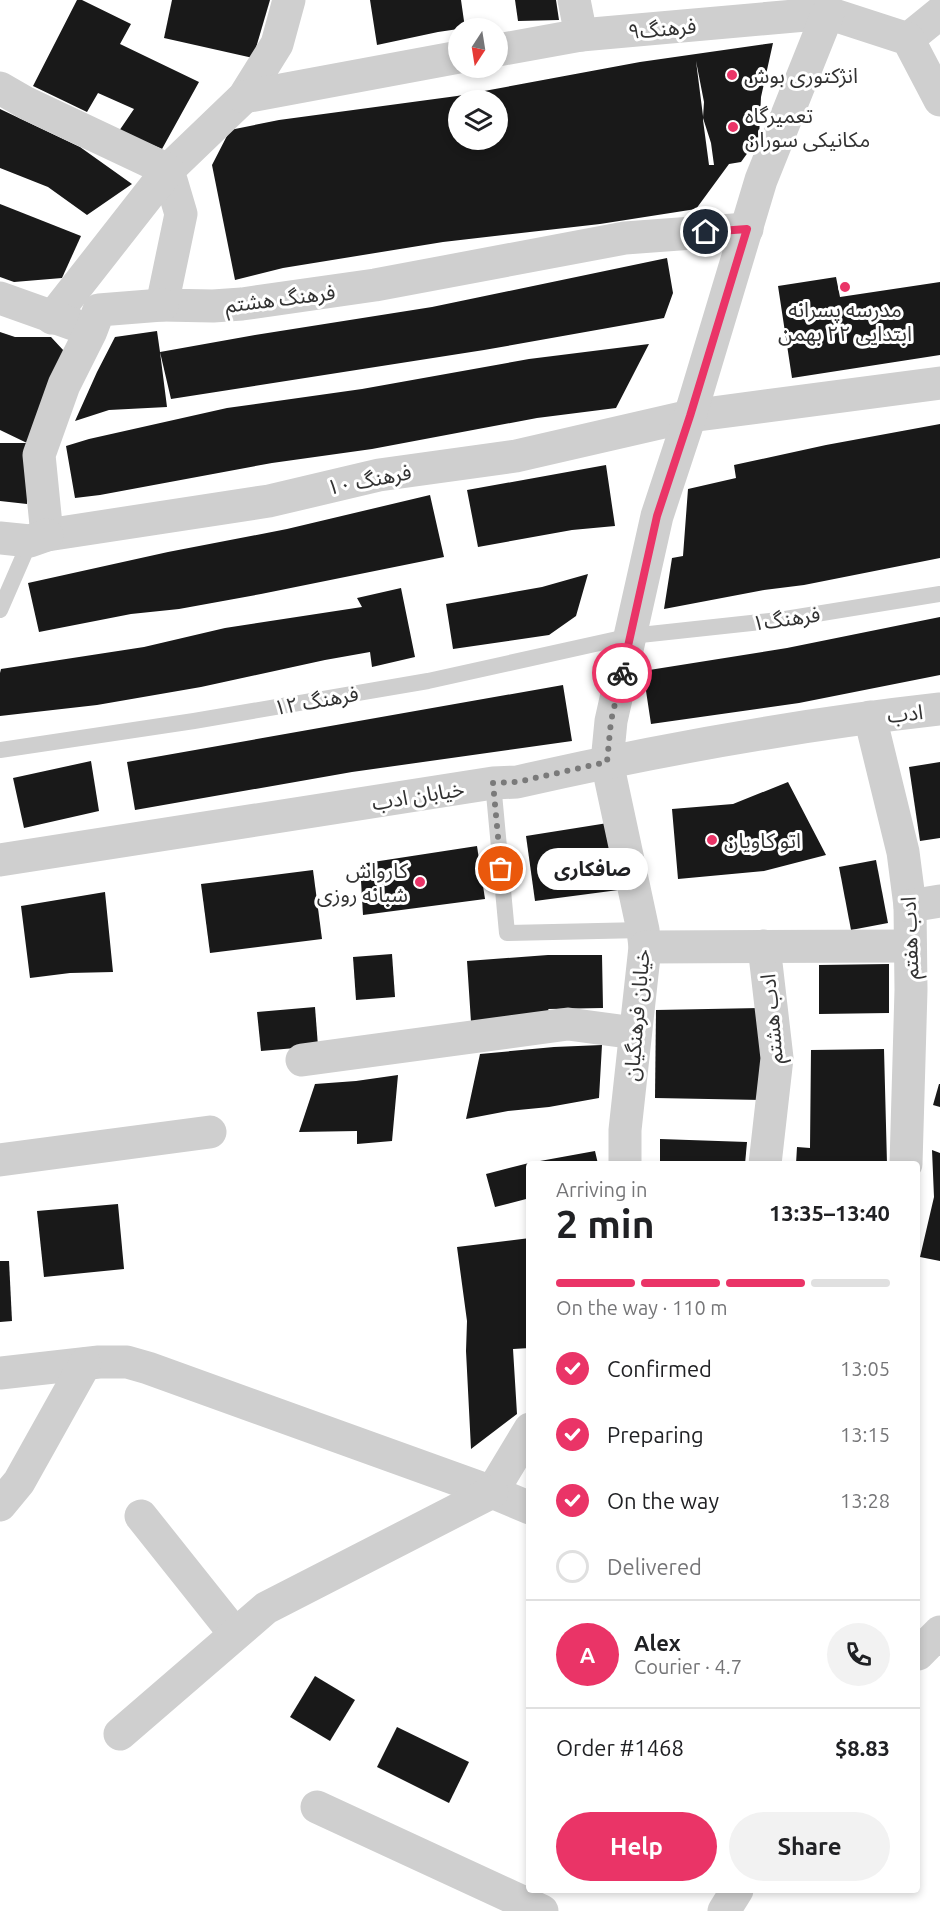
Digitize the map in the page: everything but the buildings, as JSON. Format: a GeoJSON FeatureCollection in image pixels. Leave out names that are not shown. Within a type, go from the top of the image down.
{"type":"FeatureCollection","features":[{"type":"Feature","properties":{"kind":"street"},"geometry":{"type":"LineString","coordinates":[[52,318],[168,170],[244,97],[277,44],[289,0]]}},
{"type":"Feature","properties":{"kind":"street"},"geometry":{"type":"LineString","coordinates":[[574,0],[581,35]]}},
{"type":"Feature","properties":{"kind":"street"},"geometry":{"type":"LineString","coordinates":[[825,7],[908,39],[940,100]]}},
{"type":"Feature","properties":{"kind":"street","name":"فرهنگ۹"},"geometry":{"type":"LineString","coordinates":[[508,48],[581,35],[825,7]]}},
{"type":"Feature","properties":{"kind":"street","name":"خیابان فرهنگیان"},"geometry":{"type":"LineString","coordinates":[[625,1161],[625,1130],[644,938],[607,762],[611,721],[657,516],[690,416],[761,180],[825,7]]}},
{"type":"Feature","properties":{"kind":"street"},"geometry":{"type":"LineString","coordinates":[[908,39],[940,13]]}},
{"type":"Feature","properties":{"kind":"street"},"geometry":{"type":"LineString","coordinates":[[244,97],[448,59]]}},
{"type":"Feature","properties":{"kind":"street"},"geometry":{"type":"LineString","coordinates":[[0,88],[26,103],[168,170],[181,214],[162,305],[99,310],[64,385],[39,455],[26,538]]}},
{"type":"Feature","properties":{"kind":"street","name":"فرهنگ هشتم"},"geometry":{"type":"LineString","coordinates":[[162,305],[242,304],[375,285],[625,238],[747,229]]}},
{"type":"Feature","properties":{"kind":"street"},"geometry":{"type":"LineString","coordinates":[[0,298],[91,331]]}},
{"type":"Feature","properties":{"kind":"street","name":"فرهنگ ۱۰"},"geometry":{"type":"LineString","coordinates":[[26,538],[269,501],[380,475],[516,456],[690,416],[940,383]]}},
{"type":"Feature","properties":{"kind":"street","name":"ادب"},"geometry":{"type":"LineString","coordinates":[[870,717],[940,709]]}},
{"type":"Feature","properties":{"kind":"street","name":"خیابان ادب"},"geometry":{"type":"LineString","coordinates":[[0,860],[493,783],[517,782],[697,744],[870,717]]}},
{"type":"Feature","properties":{"kind":"street","name":"ادب هفتم"},"geometry":{"type":"LineString","coordinates":[[870,717],[903,852],[925,903],[910,946],[906,1161]]}},
{"type":"Feature","properties":{"kind":"street"},"geometry":{"type":"LineString","coordinates":[[644,938],[764,946],[910,946]]}},
{"type":"Feature","properties":{"kind":"street","name":"ادب هشتم"},"geometry":{"type":"LineString","coordinates":[[764,946],[777,1059],[765,1161]]}},
{"type":"Feature","properties":{"kind":"street"},"geometry":{"type":"LineString","coordinates":[[302,1060],[568,1024],[635,1033]]}},
{"type":"Feature","properties":{"kind":"street"},"geometry":{"type":"LineString","coordinates":[[0,1160],[210,1132]]}},
{"type":"Feature","properties":{"kind":"street"},"geometry":{"type":"LineString","coordinates":[[0,1373],[99,1362],[127,1362],[492,1492],[526,1506]]}},
{"type":"Feature","properties":{"kind":"street"},"geometry":{"type":"LineString","coordinates":[[0,1506],[19,1482],[85,1364]]}},
{"type":"Feature","properties":{"kind":"street"},"geometry":{"type":"LineString","coordinates":[[120,1734],[266,1608],[492,1492],[526,1436]]}},
{"type":"Feature","properties":{"kind":"street"},"geometry":{"type":"LineString","coordinates":[[141,1516],[235,1634]]}},
{"type":"Feature","properties":{"kind":"street"},"geometry":{"type":"LineString","coordinates":[[316,1808],[542,1911]]}},
{"type":"Feature","properties":{"kind":"street"},"geometry":{"type":"LineString","coordinates":[[724,1911],[735,1893]]}},
{"type":"Feature","properties":{"kind":"lane"},"geometry":{"type":"LineString","coordinates":[[0,610],[26,538]]}},
{"type":"Feature","properties":{"kind":"lane","name":"فرهنگ۱"},"geometry":{"type":"LineString","coordinates":[[630,636],[779,620],[940,594]]}},
{"type":"Feature","properties":{"kind":"lane","name":"فرهنگ ۱۲"},"geometry":{"type":"LineString","coordinates":[[0,750],[194,721],[428,681],[630,636]]}},
{"type":"Feature","properties":{"kind":"lane"},"geometry":{"type":"LineString","coordinates":[[493,783],[507,933],[644,938]]}},
{"type":"Feature","properties":{"kind":"way so far"},"geometry":{"type":"LineString","coordinates":[[501,869],[493,783],[517,782],[607,762],[611,721],[622,673]]}},
{"type":"Feature","properties":{"kind":"place","name":"انژکتوری بوش"},"geometry":{"type":"Point","coordinates":[732,75]}},
{"type":"Feature","properties":{"kind":"place","name":"تعمیرگاه مکانیکی سوران"},"geometry":{"type":"Point","coordinates":[733,127]}},
{"type":"Feature","properties":{"kind":"place","name":"مدرسه پسرانه ابتدایی ۲۲ بهمن"},"geometry":{"type":"Point","coordinates":[845,287]}},
{"type":"Feature","properties":{"kind":"place","name":"اتو کاویان"},"geometry":{"type":"Point","coordinates":[712,840]}},
{"type":"Feature","properties":{"kind":"place","name":"صافکاری"},"geometry":{"type":"Point","coordinates":[501,869]}},
{"type":"Feature","properties":{"kind":"place","name":"کارواش شبانه روزی"},"geometry":{"type":"Point","coordinates":[420,882]}},
{"type":"Feature","properties":{"kind":"route"},"geometry":{"type":"LineString","coordinates":[[622,673],[657,516],[747,229],[706,232]]}}]}
